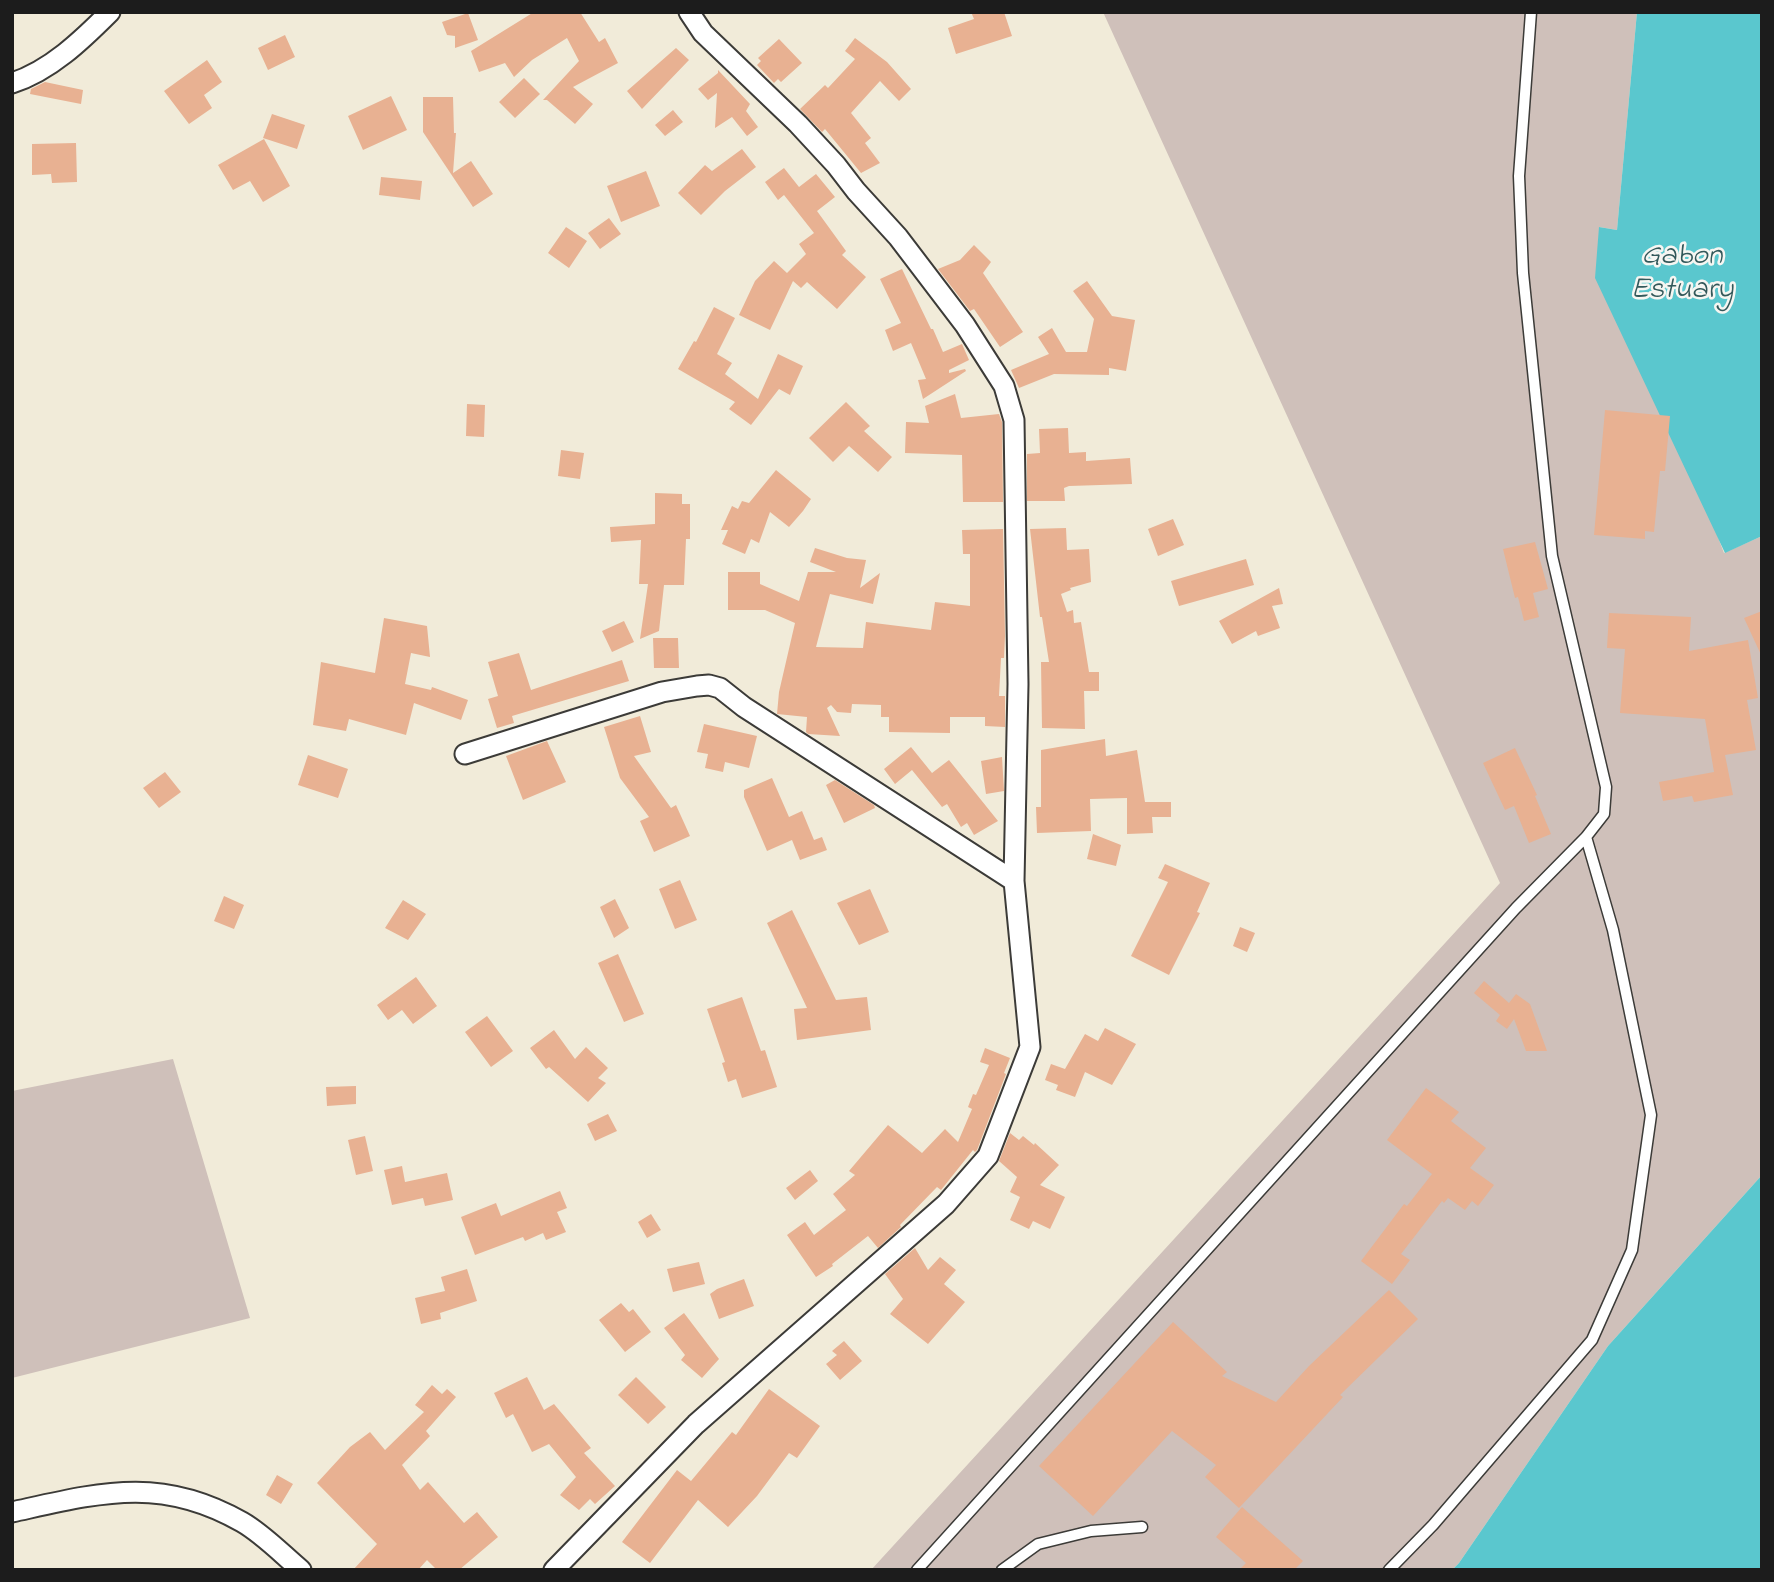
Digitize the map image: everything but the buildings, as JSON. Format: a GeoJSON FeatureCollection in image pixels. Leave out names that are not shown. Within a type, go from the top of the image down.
{"type":"FeatureCollection","features":[{"type":"Feature","properties":{"kind":"street"},"geometry":{"type":"LineString","coordinates":[[12,83],[24,79],[77,46],[110,12]]}},
{"type":"Feature","properties":{"kind":"street"},"geometry":{"type":"LineString","coordinates":[[554,1570],[696,1424],[946,1204],[988,1156],[1030,1047],[1014,881],[1018,684],[1014,420],[1004,386],[965,325],[898,237],[798,124],[703,33],[689,12]]}},
{"type":"Feature","properties":{"kind":"street"},"geometry":{"type":"LineString","coordinates":[[465,754],[662,692],[709,685],[720,688],[744,707],[1014,881]]}},
{"type":"Feature","properties":{"kind":"street"},"geometry":{"type":"LineString","coordinates":[[12,1512],[99,1493],[131,1491],[169,1494],[209,1507],[244,1523],[301,1570]]}},
{"type":"Feature","properties":{"kind":"lane"},"geometry":{"type":"LineString","coordinates":[[917,1570],[1516,908],[1587,837],[1604,814],[1606,787],[1552,556],[1523,273],[1520,176],[1531,12]]}},
{"type":"Feature","properties":{"kind":"lane"},"geometry":{"type":"LineString","coordinates":[[1389,1570],[1433,1525],[1592,1340],[1632,1250],[1651,1115],[1613,930],[1587,837]]}},
{"type":"Feature","properties":{"kind":"lane"},"geometry":{"type":"LineString","coordinates":[[1002,1570],[1038,1544],[1091,1531],[1142,1527]]}},
{"type":"Feature","properties":{"kind":"shaded area"},"geometry":{"type":"Polygon","coordinates":[[[1103,12],[1637,12],[1617,230],[1599,227],[1724,553],[1762,536],[1762,1175],[1608,1346],[1452,1570],[871,1570],[1500,883],[1103,12]]]}},
{"type":"Feature","properties":{"kind":"shaded area"},"geometry":{"type":"Polygon","coordinates":[[[173,1059],[250,1318],[12,1378],[12,1091],[173,1059]]]}},
{"type":"Feature","properties":{"kind":"water","name":"Gabon Estuary"},"geometry":{"type":"Polygon","coordinates":[[[1637,12],[1762,12],[1762,536],[1725,553],[1595,278],[1599,227],[1617,230],[1637,12]]]}},
{"type":"Feature","properties":{"kind":"water"},"geometry":{"type":"Polygon","coordinates":[[[1762,1175],[1762,1570],[1452,1570],[1608,1346],[1762,1175]]]}}]}
